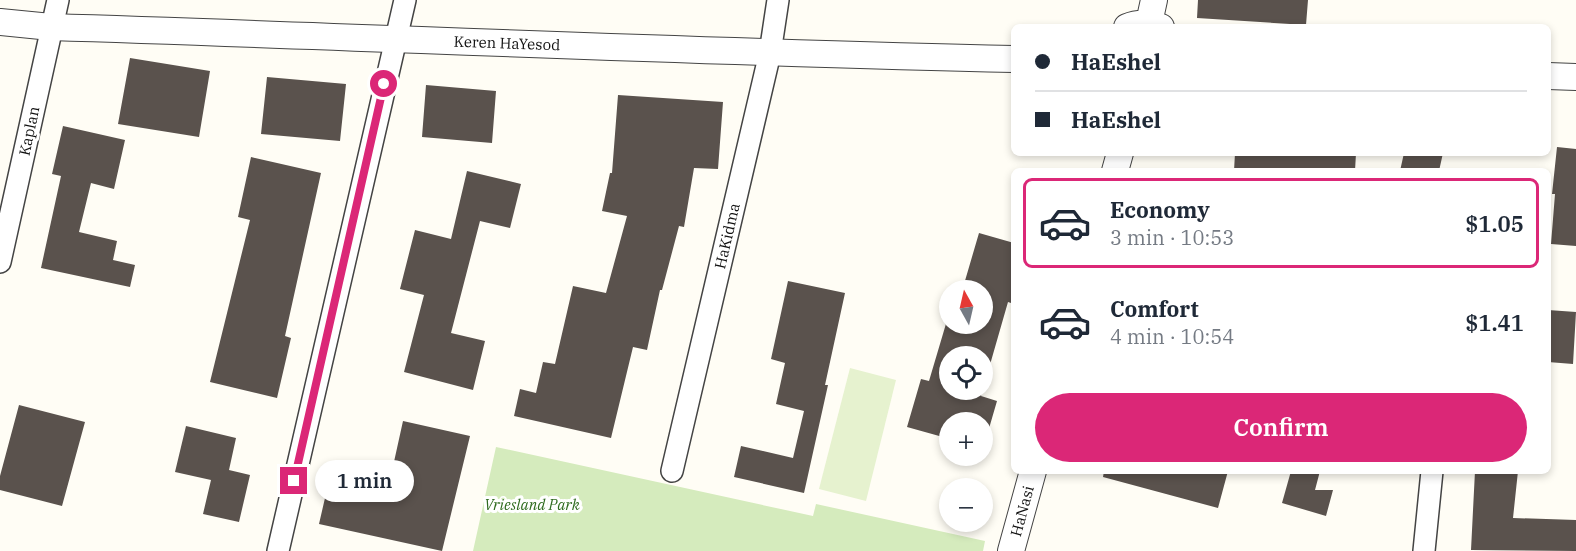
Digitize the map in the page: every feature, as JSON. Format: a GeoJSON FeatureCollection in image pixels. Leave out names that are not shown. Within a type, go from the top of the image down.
{"type":"FeatureCollection","features":[{"type":"Feature","properties":{"kind":"street","name":"Kaplan"},"geometry":{"type":"LineString","coordinates":[[0,262],[58,0]]}},
{"type":"Feature","properties":{"kind":"street"},"geometry":{"type":"LineString","coordinates":[[278,551],[394,38],[405,0]]}},
{"type":"Feature","properties":{"kind":"street","name":"HaKidma"},"geometry":{"type":"LineString","coordinates":[[672,471],[770,53],[778,0]]}},
{"type":"Feature","properties":{"kind":"street","name":"Keren HaYesod"},"geometry":{"type":"LineString","coordinates":[[0,22],[51,27],[770,53],[1011,59]]}},
{"type":"Feature","properties":{"kind":"street"},"geometry":{"type":"LineString","coordinates":[[1551,76],[1576,77]]}},
{"type":"Feature","properties":{"kind":"street","name":"HaNasi"},"geometry":{"type":"LineString","coordinates":[[1011,551],[1032,474]]}},
{"type":"Feature","properties":{"kind":"street"},"geometry":{"type":"LineString","coordinates":[[1424,551],[1432,474]]}},
{"type":"Feature","properties":{"kind":"green space"},"geometry":{"type":"Polygon","coordinates":[[[850,368],[896,380],[866,501],[819,489],[850,368]]]}},
{"type":"Feature","properties":{"kind":"green space","name":"Vriesland Park"},"geometry":{"type":"Polygon","coordinates":[[[496,447],[813,516],[816,504],[985,541],[983,551],[473,551],[496,447]]]}},
{"type":"Feature","properties":{"kind":"building"},"geometry":{"type":"Polygon","coordinates":[[[1198,0],[1308,0],[1306,24],[1197,18],[1198,0]]]}},
{"type":"Feature","properties":{"kind":"building"},"geometry":{"type":"Polygon","coordinates":[[[130,58],[210,71],[199,137],[118,124],[130,58]]]}},
{"type":"Feature","properties":{"kind":"building"},"geometry":{"type":"Polygon","coordinates":[[[267,77],[346,84],[340,141],[261,134],[267,77]]]}},
{"type":"Feature","properties":{"kind":"building"},"geometry":{"type":"Polygon","coordinates":[[[426,85],[496,91],[492,143],[422,137],[426,85]]]}},
{"type":"Feature","properties":{"kind":"building"},"geometry":{"type":"Polygon","coordinates":[[[618,95],[723,102],[718,169],[694,168],[684,227],[679,226],[662,290],[660,290],[647,350],[633,347],[611,438],[514,416],[520,389],[536,393],[543,362],[555,364],[573,286],[606,293],[627,216],[602,211],[610,173],[612,173],[618,95]]]}},
{"type":"Feature","properties":{"kind":"building"},"geometry":{"type":"Polygon","coordinates":[[[63,126],[125,140],[114,189],[91,183],[79,232],[117,241],[113,260],[135,265],[130,287],[41,268],[61,176],[52,174],[63,126]]]}},
{"type":"Feature","properties":{"kind":"building"},"geometry":{"type":"Polygon","coordinates":[[[1557,147],[1576,149],[1576,246],[1551,244],[1555,194],[1552,194],[1557,147]]]}},
{"type":"Feature","properties":{"kind":"building"},"geometry":{"type":"Polygon","coordinates":[[[1235,156],[1356,156],[1355,168],[1234,168],[1235,156]]]}},
{"type":"Feature","properties":{"kind":"building"},"geometry":{"type":"Polygon","coordinates":[[[1403,156],[1442,156],[1440,168],[1401,168],[1403,156]]]}},
{"type":"Feature","properties":{"kind":"building"},"geometry":{"type":"Polygon","coordinates":[[[251,157],[321,173],[285,336],[291,338],[277,398],[210,382],[250,220],[238,217],[251,157]]]}},
{"type":"Feature","properties":{"kind":"building"},"geometry":{"type":"Polygon","coordinates":[[[467,171],[521,184],[510,228],[480,221],[451,333],[485,341],[473,390],[404,372],[424,295],[400,289],[415,230],[451,239],[467,171]]]}},
{"type":"Feature","properties":{"kind":"building"},"geometry":{"type":"Polygon","coordinates":[[[979,233],[1011,242],[1011,303],[1008,302],[993,354],[993,346],[939,346],[943,334],[993,334],[993,280],[965,280],[979,233]]]}},
{"type":"Feature","properties":{"kind":"building"},"geometry":{"type":"Polygon","coordinates":[[[788,281],[845,293],[825,385],[828,385],[804,493],[734,477],[741,446],[793,458],[804,411],[776,404],[785,363],[771,359],[788,281]]]}},
{"type":"Feature","properties":{"kind":"building"},"geometry":{"type":"Polygon","coordinates":[[[1551,310],[1576,312],[1573,364],[1551,362],[1551,310]]]}},
{"type":"Feature","properties":{"kind":"building"},"geometry":{"type":"Polygon","coordinates":[[[939,347],[939,400],[993,400],[997,401],[993,415],[993,412],[939,412],[939,436],[907,427],[921,379],[929,381],[939,347]]]}},
{"type":"Feature","properties":{"kind":"building"},"geometry":{"type":"Polygon","coordinates":[[[19,405],[85,422],[62,506],[0,490],[0,476],[19,405]]]}},
{"type":"Feature","properties":{"kind":"building"},"geometry":{"type":"Polygon","coordinates":[[[403,421],[470,436],[442,551],[319,524],[328,485],[386,498],[403,421]]]}},
{"type":"Feature","properties":{"kind":"building"},"geometry":{"type":"Polygon","coordinates":[[[186,426],[236,438],[229,470],[250,475],[239,522],[203,514],[211,480],[175,472],[186,426]]]}},
{"type":"Feature","properties":{"kind":"building"},"geometry":{"type":"Polygon","coordinates":[[[1104,474],[1227,474],[1218,508],[1103,477],[1104,474]]]}},
{"type":"Feature","properties":{"kind":"building"},"geometry":{"type":"Polygon","coordinates":[[[1290,474],[1319,474],[1315,490],[1333,490],[1326,516],[1282,503],[1290,474]]]}},
{"type":"Feature","properties":{"kind":"building"},"geometry":{"type":"Polygon","coordinates":[[[1475,474],[1518,474],[1513,518],[1576,520],[1576,551],[1471,550],[1475,474]]]}},
{"type":"Feature","properties":{"kind":"route"},"geometry":{"type":"LineString","coordinates":[[294,481],[384,84]]}}]}
